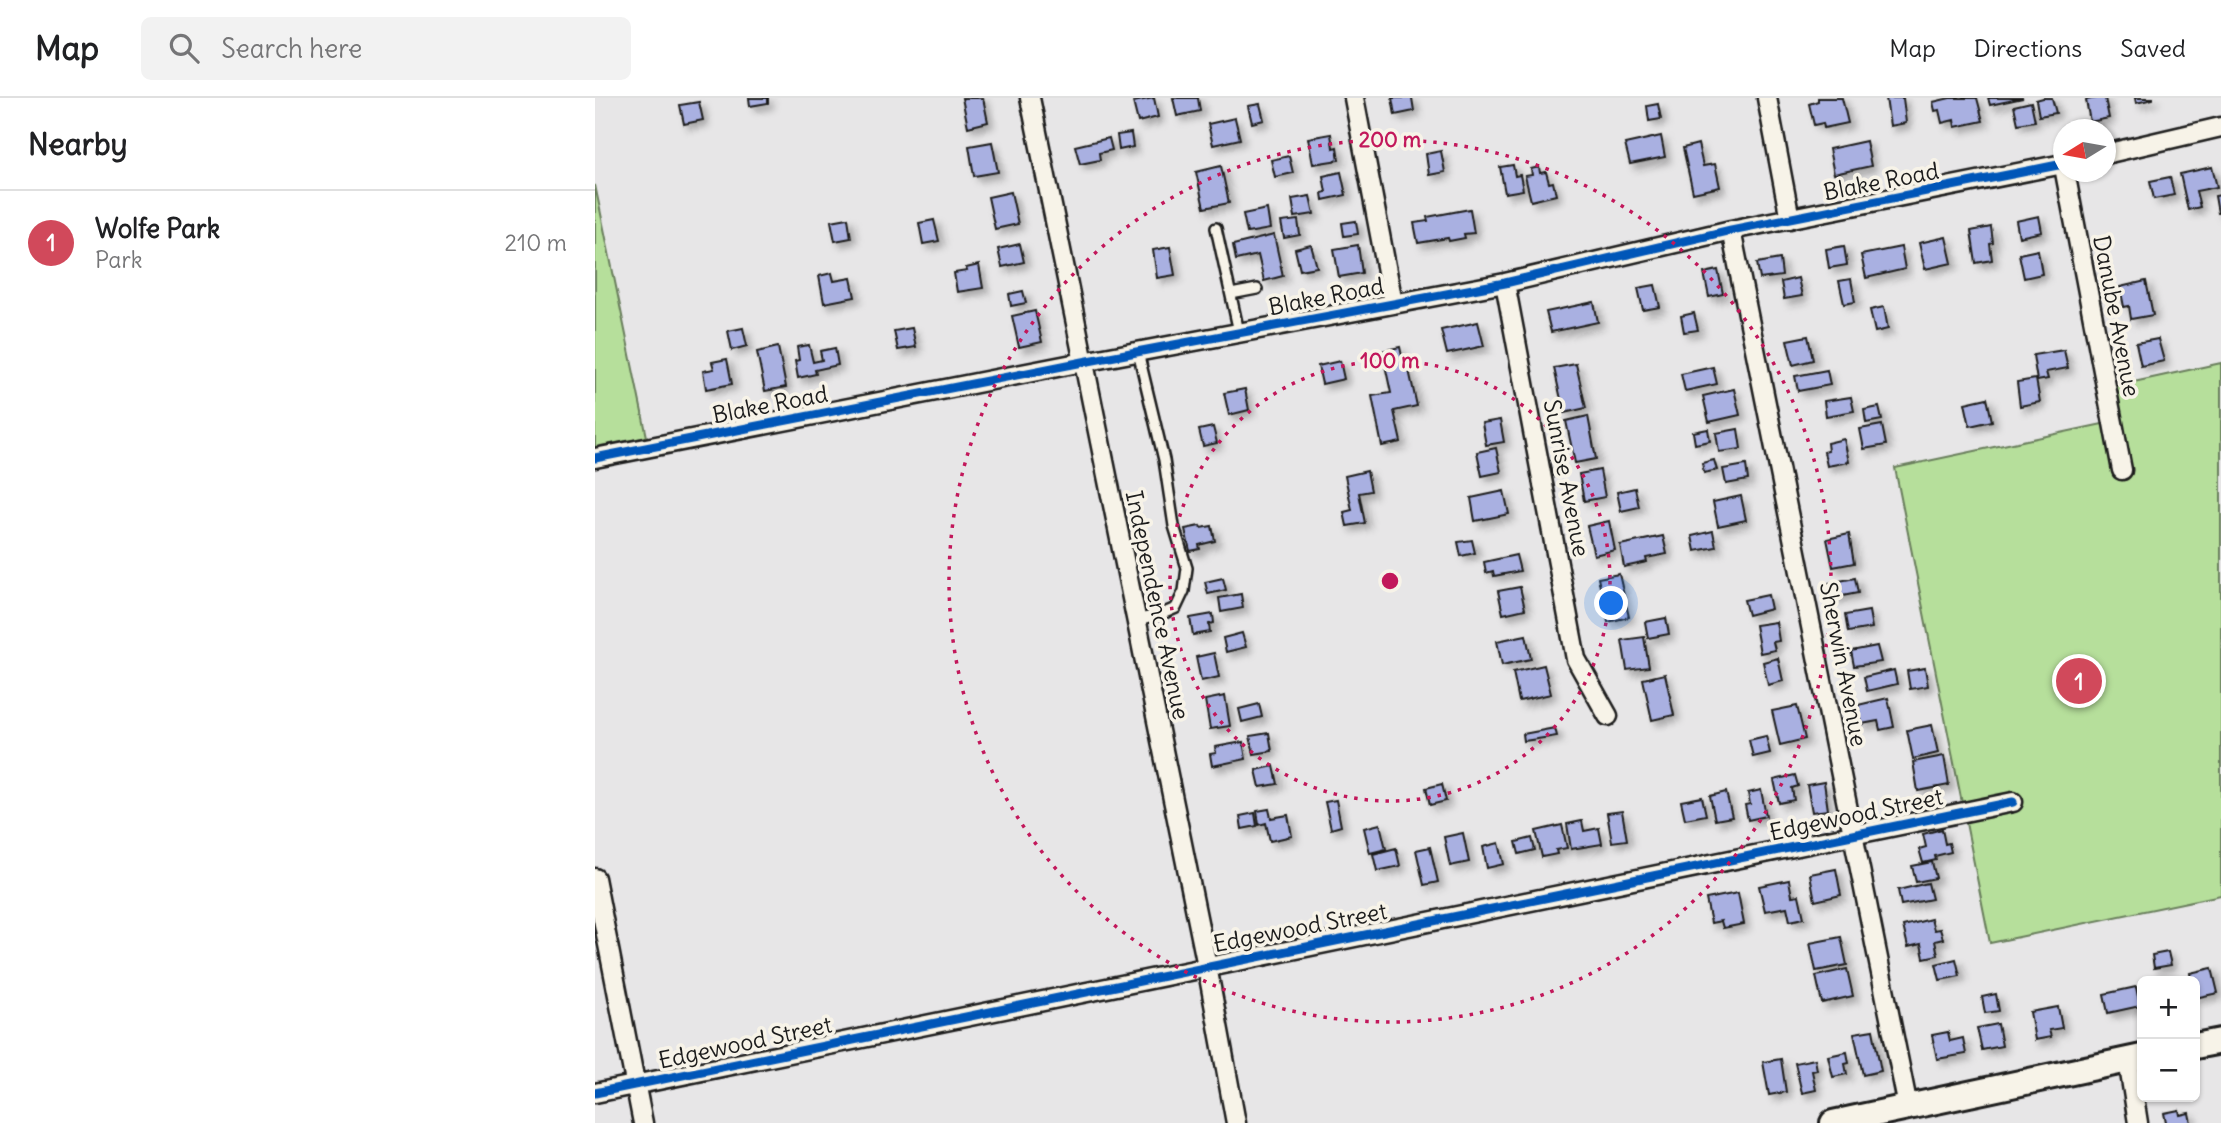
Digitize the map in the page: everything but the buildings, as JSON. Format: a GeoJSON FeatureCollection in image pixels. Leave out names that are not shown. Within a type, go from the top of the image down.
{"type":"FeatureCollection","features":[{"type":"Feature","properties":{"kind":"main road"},"geometry":{"type":"LineString","coordinates":[[2200,1045],[2221,1041]]}},
{"type":"Feature","properties":{"kind":"main road"},"geometry":{"type":"LineString","coordinates":[[1833,1123],[2135,1059]]}},
{"type":"Feature","properties":{"kind":"street","name":"Independence Avenue"},"geometry":{"type":"LineString","coordinates":[[1030,98],[1207,966],[1236,1123]]}},
{"type":"Feature","properties":{"kind":"street"},"geometry":{"type":"LineString","coordinates":[[1354,98],[1393,303]]}},
{"type":"Feature","properties":{"kind":"street"},"geometry":{"type":"LineString","coordinates":[[1767,98],[1790,219]]}},
{"type":"Feature","properties":{"kind":"street"},"geometry":{"type":"LineString","coordinates":[[2116,151],[2221,127]]}},
{"type":"Feature","properties":{"kind":"street","name":"Blake Road"},"geometry":{"type":"LineString","coordinates":[[595,458],[1137,351],[1505,283],[1731,230],[2053,166]]}},
{"type":"Feature","properties":{"kind":"street","name":"Danube Avenue"},"geometry":{"type":"LineString","coordinates":[[2067,182],[2122,470]]}},
{"type":"Feature","properties":{"kind":"street","name":"Sherwin Avenue"},"geometry":{"type":"LineString","coordinates":[[1731,230],[1908,1107]]}},
{"type":"Feature","properties":{"kind":"street","name":"Sunrise Avenue"},"geometry":{"type":"LineString","coordinates":[[1505,283],[1576,659],[1608,716]]}},
{"type":"Feature","properties":{"kind":"street","name":"Edgewood Street"},"geometry":{"type":"LineString","coordinates":[[595,1093],[2013,802]]}},
{"type":"Feature","properties":{"kind":"street"},"geometry":{"type":"LineString","coordinates":[[595,878],[643,1123]]}},
{"type":"Feature","properties":{"kind":"street"},"geometry":{"type":"LineString","coordinates":[[2135,1059],[2139,1123]]}},
{"type":"Feature","properties":{"kind":"lane"},"geometry":{"type":"LineString","coordinates":[[1216,228],[1239,332]]}},
{"type":"Feature","properties":{"kind":"lane"},"geometry":{"type":"LineString","coordinates":[[1231,294],[1258,289]]}},
{"type":"Feature","properties":{"kind":"lane"},"geometry":{"type":"LineString","coordinates":[[1136,620],[1176,608],[1184,591],[1187,568],[1174,526],[1164,460],[1137,351]]}},
{"type":"Feature","properties":{"kind":"green space"},"geometry":{"type":"Polygon","coordinates":[[[595,185],[647,437],[595,447],[595,185]]]}},
{"type":"Feature","properties":{"kind":"green space"},"geometry":{"type":"Polygon","coordinates":[[[2221,363],[2221,895],[1990,943],[1895,468],[2112,422],[2106,388],[2221,363]]]}},
{"type":"Feature","properties":{"kind":"cycle path"},"geometry":{"type":"LineString","coordinates":[[595,458],[1083,362],[1505,283],[1731,230],[2053,166]]}},
{"type":"Feature","properties":{"kind":"cycle path"},"geometry":{"type":"LineString","coordinates":[[595,1093],[2013,802]]}},
{"type":"Feature","properties":{"kind":"place","name":"Wolfe Park"},"geometry":{"type":"Point","coordinates":[2079,681]}}]}
